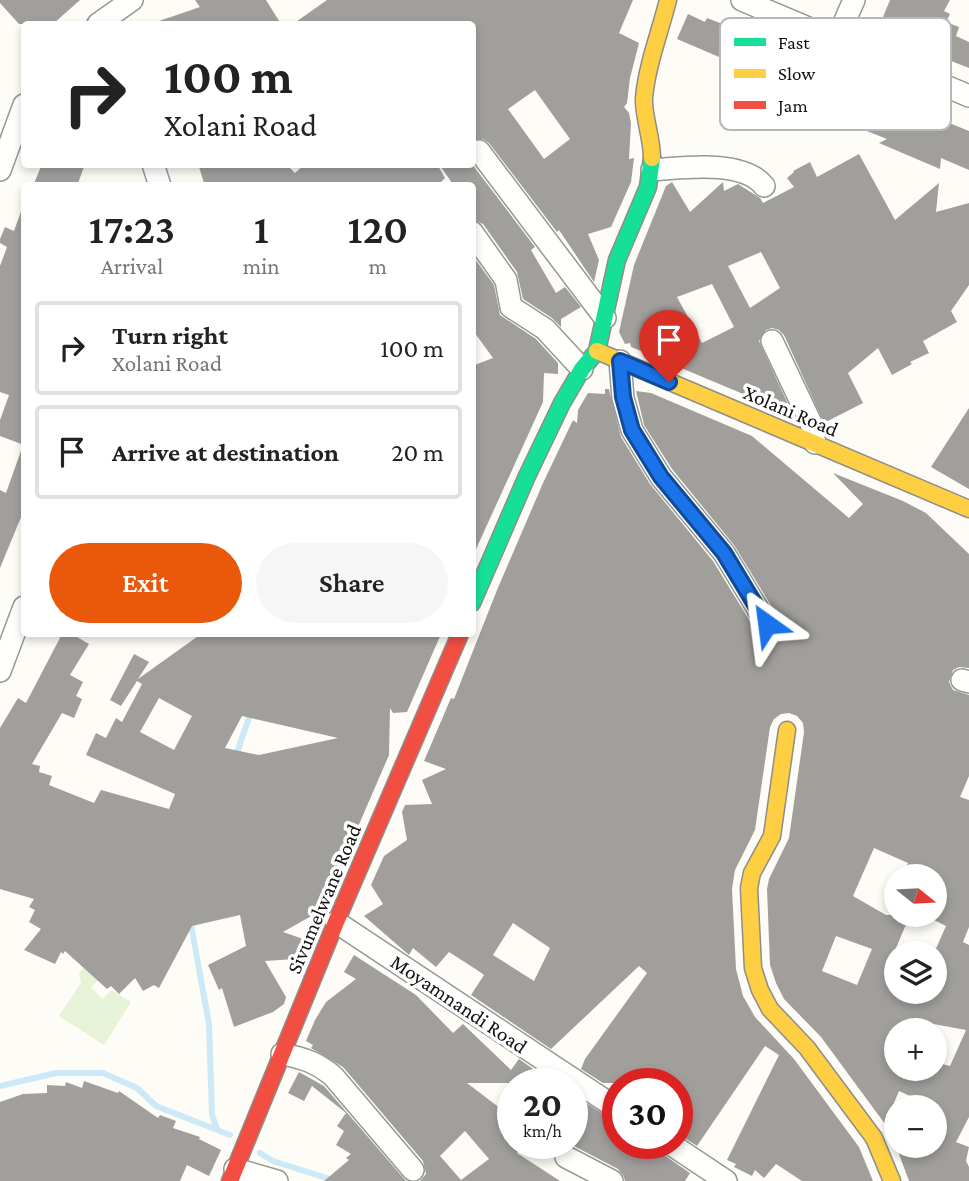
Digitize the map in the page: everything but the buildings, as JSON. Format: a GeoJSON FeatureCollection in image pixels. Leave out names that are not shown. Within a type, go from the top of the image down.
{"type":"FeatureCollection","features":[{"type":"Feature","properties":{"kind":"street"},"geometry":{"type":"LineString","coordinates":[[106,21],[132,0]]}},
{"type":"Feature","properties":{"kind":"street"},"geometry":{"type":"LineString","coordinates":[[476,594],[527,475],[562,403],[582,369],[597,351],[617,260],[649,187],[652,170],[650,128],[644,101],[668,0]]}},
{"type":"Feature","properties":{"kind":"street"},"geometry":{"type":"LineString","coordinates":[[743,0],[784,18]]}},
{"type":"Feature","properties":{"kind":"street"},"geometry":{"type":"LineString","coordinates":[[846,18],[853,0]]}},
{"type":"Feature","properties":{"kind":"street"},"geometry":{"type":"LineString","coordinates":[[951,89],[969,96]]}},
{"type":"Feature","properties":{"kind":"street"},"geometry":{"type":"LineString","coordinates":[[0,170],[21,114]]}},
{"type":"Feature","properties":{"kind":"street"},"geometry":{"type":"LineString","coordinates":[[479,151],[605,318]]}},
{"type":"Feature","properties":{"kind":"street"},"geometry":{"type":"LineString","coordinates":[[652,170],[705,167],[731,170],[755,176],[764,186]]}},
{"type":"Feature","properties":{"kind":"street"},"geometry":{"type":"LineString","coordinates":[[476,238],[506,280],[511,307],[545,329],[582,369]]}},
{"type":"Feature","properties":{"kind":"street"},"geometry":{"type":"LineString","coordinates":[[772,341],[811,423],[815,443]]}},
{"type":"Feature","properties":{"kind":"street","name":"Xolani Road"},"geometry":{"type":"LineString","coordinates":[[597,351],[969,509]]}},
{"type":"Feature","properties":{"kind":"street"},"geometry":{"type":"LineString","coordinates":[[620,361],[623,397],[632,430],[661,477],[724,553],[767,624]]}},
{"type":"Feature","properties":{"kind":"street"},"geometry":{"type":"LineString","coordinates":[[0,671],[21,615]]}},
{"type":"Feature","properties":{"kind":"street","name":"Sivumelwane Road"},"geometry":{"type":"LineString","coordinates":[[232,1175],[336,922],[459,637]]}},
{"type":"Feature","properties":{"kind":"street"},"geometry":{"type":"LineString","coordinates":[[788,730],[772,836],[752,873],[749,888],[753,968],[770,1009],[807,1048],[874,1138],[892,1181]]}},
{"type":"Feature","properties":{"kind":"street","name":"Moyamnandi Road"},"geometry":{"type":"LineString","coordinates":[[336,922],[602,1098]]}},
{"type":"Feature","properties":{"kind":"street"},"geometry":{"type":"LineString","coordinates":[[282,1054],[305,1058],[320,1065],[333,1076],[413,1170]]}},
{"type":"Feature","properties":{"kind":"street"},"geometry":{"type":"LineString","coordinates":[[570,1159],[612,1181]]}},
{"type":"Feature","properties":{"kind":"street"},"geometry":{"type":"LineString","coordinates":[[693,1159],[726,1181]]}},
{"type":"Feature","properties":{"kind":"street"},"geometry":{"type":"LineString","coordinates":[[232,1175],[277,1181]]}},
{"type":"Feature","properties":{"kind":"green space"},"geometry":{"type":"Polygon","coordinates":[[[84,967],[102,976],[91,987],[102,999],[112,990],[131,1002],[104,1045],[59,1016],[81,983],[79,973],[84,967]]]}},
{"type":"Feature","properties":{"kind":"waterway"},"geometry":{"type":"LineString","coordinates":[[235,758],[251,712]]}},
{"type":"Feature","properties":{"kind":"waterway"},"geometry":{"type":"LineString","coordinates":[[190,919],[209,1024],[212,1115],[217,1129]]}},
{"type":"Feature","properties":{"kind":"waterway"},"geometry":{"type":"LineString","coordinates":[[0,1086],[56,1073],[103,1073],[137,1088],[156,1106],[230,1135]]}},
{"type":"Feature","properties":{"kind":"waterway"},"geometry":{"type":"LineString","coordinates":[[260,1153],[273,1161],[336,1181]]}},
{"type":"Feature","properties":{"kind":"traffic: fast"},"geometry":{"type":"LineString","coordinates":[[476,594],[562,403],[582,369],[597,351],[617,260],[648,187],[652,158]]}},
{"type":"Feature","properties":{"kind":"traffic: slow"},"geometry":{"type":"LineString","coordinates":[[652,158],[644,98],[668,0]]}},
{"type":"Feature","properties":{"kind":"traffic: slow"},"geometry":{"type":"LineString","coordinates":[[597,351],[969,509]]}},
{"type":"Feature","properties":{"kind":"traffic: slow"},"geometry":{"type":"LineString","coordinates":[[787,730],[772,836],[752,873],[749,888],[753,968],[770,1009],[807,1048],[874,1138],[892,1181]]}},
{"type":"Feature","properties":{"kind":"traffic: jam"},"geometry":{"type":"LineString","coordinates":[[230,1181],[336,922],[459,637]]}},
{"type":"Feature","properties":{"kind":"route"},"geometry":{"type":"LineString","coordinates":[[669,382],[620,361],[623,397],[632,430],[661,477],[724,553],[767,624]]}}]}
